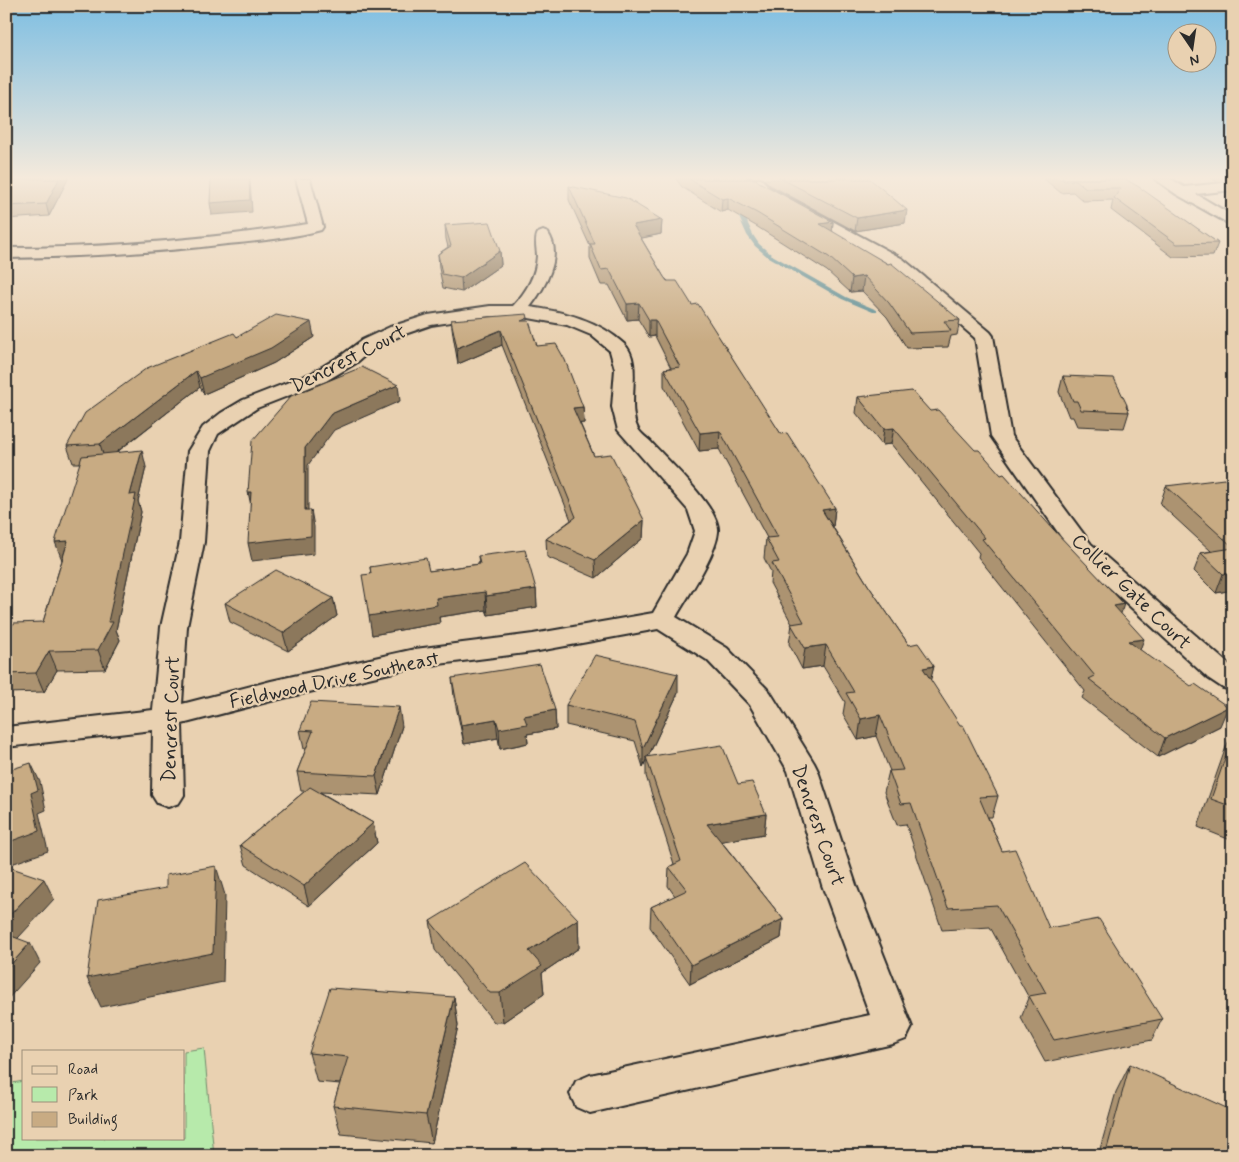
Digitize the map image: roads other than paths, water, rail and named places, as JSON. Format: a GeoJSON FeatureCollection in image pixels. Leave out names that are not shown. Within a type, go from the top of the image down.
{"type":"FeatureCollection","features":[{"type":"Feature","properties":{"kind":"street"},"geometry":{"type":"LineString","coordinates":[[6,252],[131,249],[277,233]]}},
{"type":"Feature","properties":{"kind":"street","name":"Collier Gate Court"},"geometry":{"type":"LineString","coordinates":[[844,233],[897,262],[984,336],[1001,436],[1082,549],[1218,672],[1233,681]]}},
{"type":"Feature","properties":{"kind":"street"},"geometry":{"type":"LineString","coordinates":[[518,311],[533,294],[541,280],[546,249],[543,236]]}},
{"type":"Feature","properties":{"kind":"street","name":"Dencrest Court"},"geometry":{"type":"LineString","coordinates":[[168,795],[167,718],[174,627],[192,542],[199,450],[210,431],[228,417],[250,404],[318,377],[349,359],[368,344],[396,331],[428,320],[460,314],[518,311],[573,321],[597,331],[619,349],[624,369],[622,407],[628,430],[699,508],[707,531],[699,554],[662,620],[717,654],[760,699],[803,771],[840,885],[893,1027],[590,1094]]}},
{"type":"Feature","properties":{"kind":"street","name":"Fieldwood Drive Southeast"},"geometry":{"type":"LineString","coordinates":[[6,737],[167,718],[271,691],[415,658],[533,643],[662,620]]}},
{"type":"Feature","properties":{"kind":"waterway"},"geometry":{"type":"LineString","coordinates":[[749,233],[757,245],[770,256],[844,298],[875,311]]}}]}
